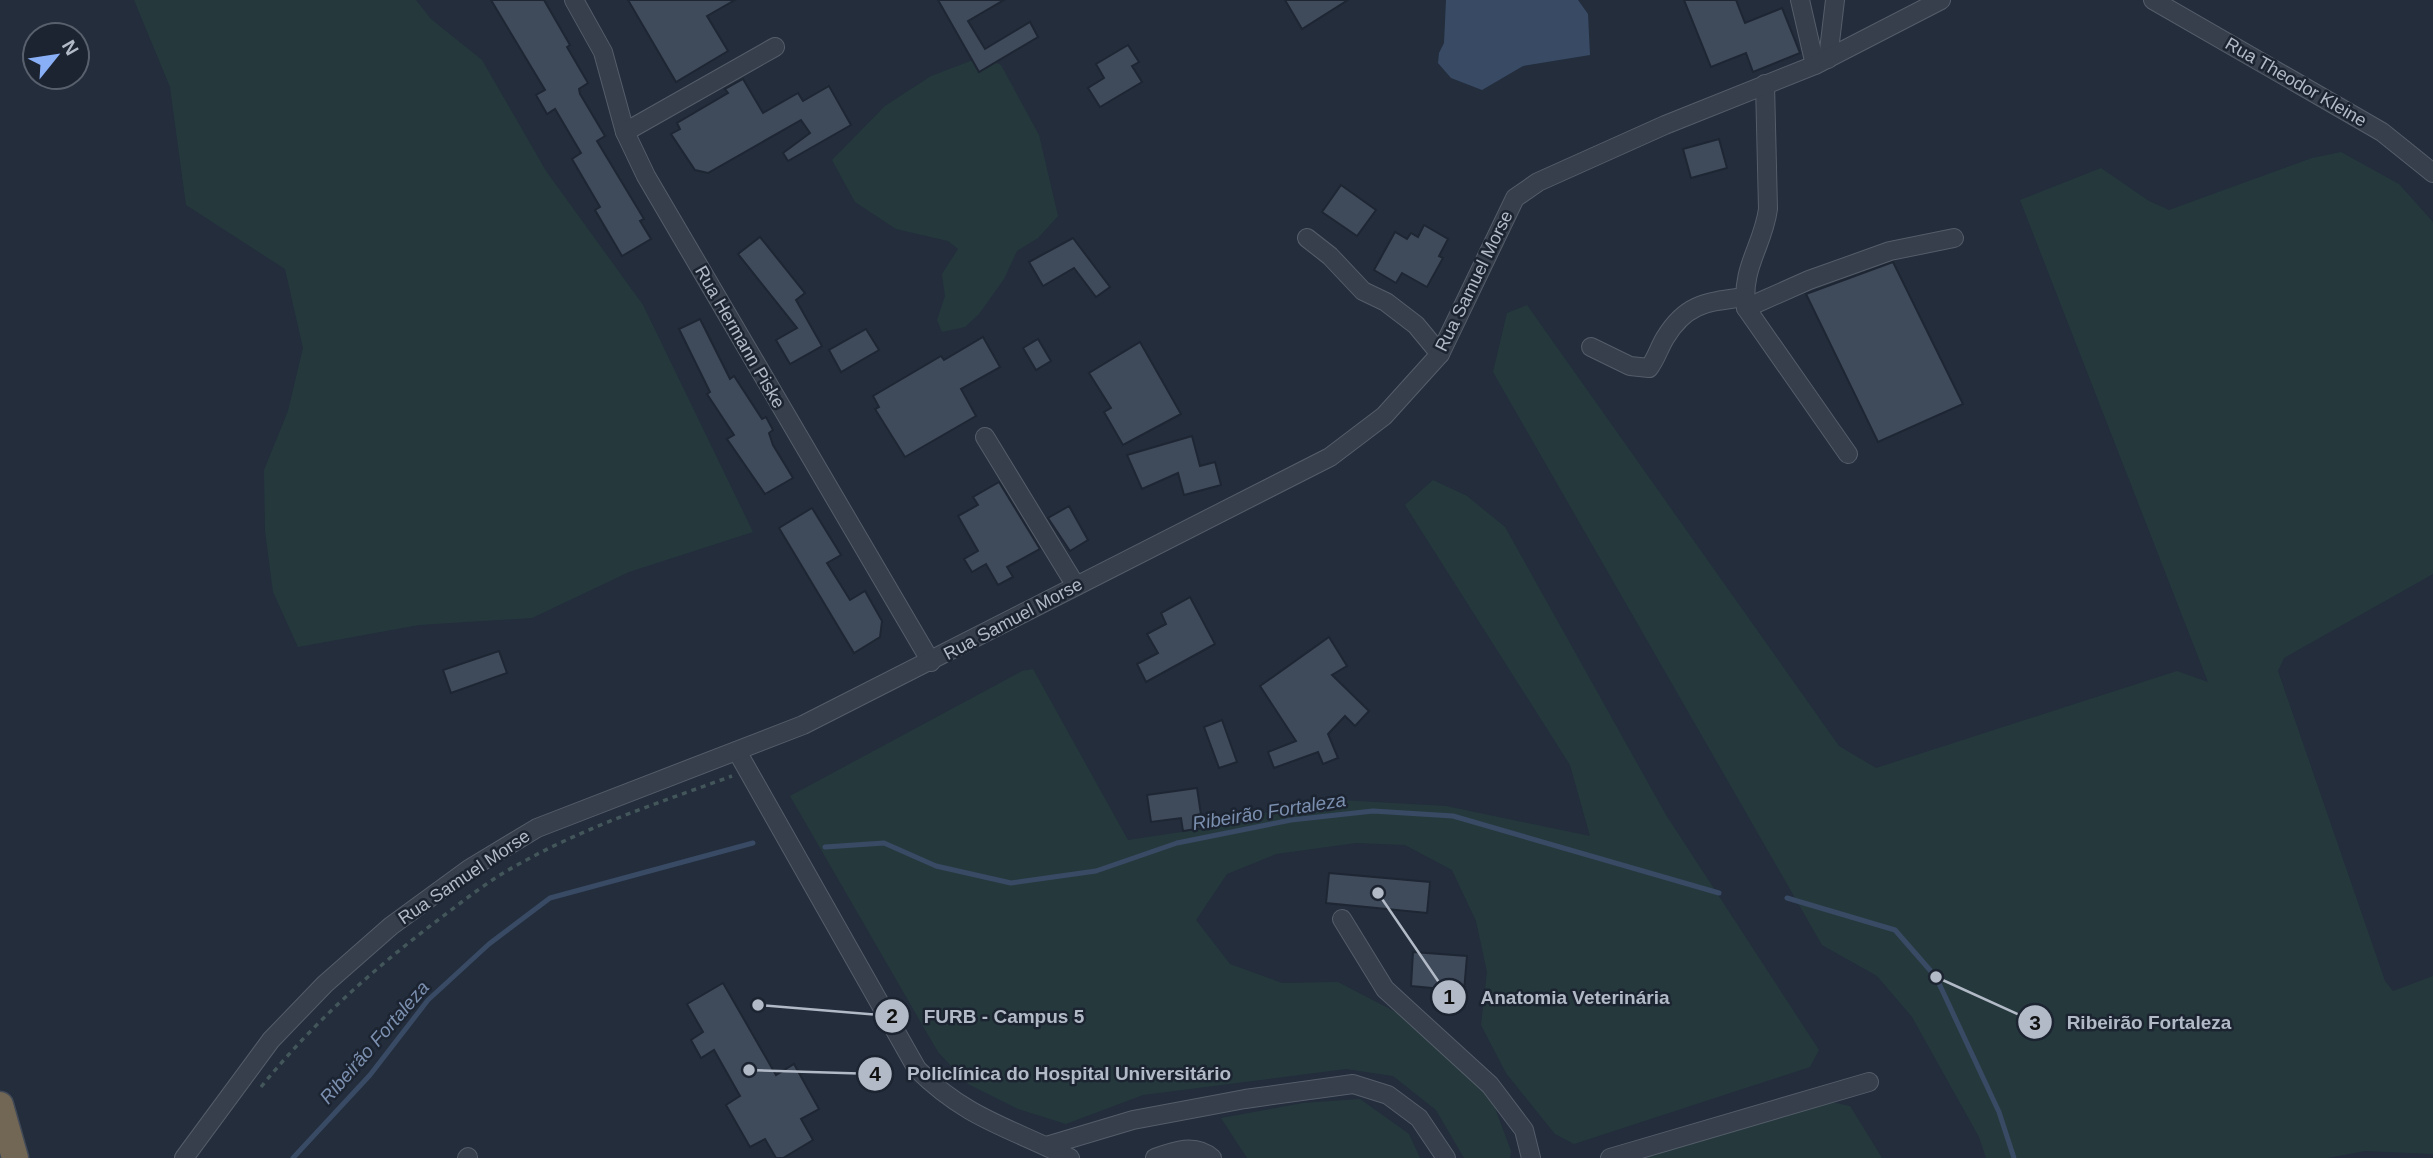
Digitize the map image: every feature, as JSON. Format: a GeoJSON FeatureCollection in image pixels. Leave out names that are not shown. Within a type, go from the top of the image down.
{"type":"FeatureCollection","features":[{"type":"Feature","properties":{"kind":"highway"},"geometry":{"type":"LineString","coordinates":[[0,1105],[15,1158]]}},
{"type":"Feature","properties":{"kind":"street","name":"Rua Hermann Piske"},"geometry":{"type":"LineString","coordinates":[[574,0],[603,52],[625,132],[646,176],[931,662]]}},
{"type":"Feature","properties":{"kind":"street"},"geometry":{"type":"LineString","coordinates":[[1800,0],[1822,62]]}},
{"type":"Feature","properties":{"kind":"street"},"geometry":{"type":"LineString","coordinates":[[1822,62],[1835,0]]}},
{"type":"Feature","properties":{"kind":"street","name":"Rua Samuel Morse"},"geometry":{"type":"LineString","coordinates":[[184,1158],[271,1040],[325,984],[391,926],[469,869],[537,828],[803,726],[1330,457],[1384,416],[1440,354],[1515,198],[1538,182],[1822,62],[1941,0]]}},
{"type":"Feature","properties":{"kind":"street","name":"Rua Theodor Kleine"},"geometry":{"type":"LineString","coordinates":[[2153,0],[2382,132],[2433,173]]}},
{"type":"Feature","properties":{"kind":"street"},"geometry":{"type":"LineString","coordinates":[[625,132],[775,47]]}},
{"type":"Feature","properties":{"kind":"street"},"geometry":{"type":"LineString","coordinates":[[1765,84],[1768,209],[1765,228],[1750,258],[1745,303],[1848,454]]}},
{"type":"Feature","properties":{"kind":"street"},"geometry":{"type":"LineString","coordinates":[[1307,238],[1335,260],[1363,290],[1386,302],[1416,325],[1440,354]]}},
{"type":"Feature","properties":{"kind":"street"},"geometry":{"type":"LineString","coordinates":[[1591,347],[1630,366],[1649,368],[1677,319],[1688,310],[1709,302],[1745,303],[1890,251],[1954,238]]}},
{"type":"Feature","properties":{"kind":"street"},"geometry":{"type":"LineString","coordinates":[[985,437],[1076,586]]}},
{"type":"Feature","properties":{"kind":"street"},"geometry":{"type":"LineString","coordinates":[[738,753],[917,1069],[941,1093],[974,1115],[1070,1158]]}},
{"type":"Feature","properties":{"kind":"street"},"geometry":{"type":"LineString","coordinates":[[1342,919],[1385,989],[1490,1085],[1524,1130],[1531,1158]]}},
{"type":"Feature","properties":{"kind":"street"},"geometry":{"type":"LineString","coordinates":[[1610,1158],[1869,1082]]}},
{"type":"Feature","properties":{"kind":"street"},"geometry":{"type":"LineString","coordinates":[[1046,1146],[1133,1121],[1245,1099],[1353,1084],[1388,1095],[1419,1118],[1446,1158]]}},
{"type":"Feature","properties":{"kind":"street"},"geometry":{"type":"LineString","coordinates":[[1155,1158],[1184,1149],[1205,1152],[1212,1158]]}},
{"type":"Feature","properties":{"kind":"path"},"geometry":{"type":"LineString","coordinates":[[256,1093],[295,1046],[339,1000],[464,900],[508,871],[573,836],[747,770]]}},
{"type":"Feature","properties":{"kind":"green space"},"geometry":{"type":"Polygon","coordinates":[[[134,0],[416,0],[431,19],[482,60],[546,171],[643,305],[753,532],[629,572],[532,618],[419,625],[298,647],[273,592],[265,531],[264,470],[288,411],[303,348],[285,269],[186,205],[170,87],[134,0]]]}},
{"type":"Feature","properties":{"kind":"green space"},"geometry":{"type":"Polygon","coordinates":[[[981,57],[1001,65],[1039,135],[1058,216],[1038,238],[1017,251],[1004,279],[979,314],[965,327],[942,332],[937,320],[945,296],[942,274],[958,249],[948,241],[896,229],[855,202],[832,160],[885,106],[931,76],[981,57]]]}},
{"type":"Feature","properties":{"kind":"green space"},"geometry":{"type":"Polygon","coordinates":[[[2341,152],[2399,184],[2433,222],[2433,574],[2284,658],[2278,671],[2385,981],[2393,991],[2433,976],[2433,1154],[2365,1151],[2328,1158],[1986,1158],[1979,1137],[1912,1017],[1877,976],[1822,945],[1493,372],[1507,313],[1527,305],[1839,746],[1876,768],[2177,671],[2208,682],[2020,200],[2101,168],[2149,201],[2169,210],[2312,158],[2341,152]]]}},
{"type":"Feature","properties":{"kind":"green space"},"geometry":{"type":"Polygon","coordinates":[[[1433,480],[1467,496],[1505,527],[1666,815],[1819,1050],[1810,1067],[1574,1144],[1555,1134],[1506,1073],[1481,1025],[1487,972],[1476,921],[1452,870],[1405,845],[1356,843],[1276,854],[1227,874],[1196,920],[1230,964],[1282,983],[1338,982],[1411,1020],[1492,1100],[1511,1151],[1510,1158],[1464,1158],[1436,1110],[1393,1076],[1346,1069],[1143,1095],[1066,1124],[1018,1109],[968,1084],[938,1052],[790,796],[1022,671],[1033,669],[1128,840],[1188,831],[1322,799],[1446,806],[1590,836],[1570,765],[1405,505],[1433,480]]]}},
{"type":"Feature","properties":{"kind":"green space"},"geometry":{"type":"Polygon","coordinates":[[[1360,1099],[1409,1134],[1420,1158],[1247,1158],[1221,1118],[1303,1103],[1360,1099]]]}},
{"type":"Feature","properties":{"kind":"green space"},"geometry":{"type":"Polygon","coordinates":[[[1817,1099],[1850,1106],[1882,1158],[1645,1158],[1817,1099]]]}},
{"type":"Feature","properties":{"kind":"water"},"geometry":{"type":"Polygon","coordinates":[[[1446,0],[1578,0],[1588,14],[1590,55],[1523,66],[1482,90],[1451,78],[1438,63],[1444,43],[1446,0]]]}},
{"type":"Feature","properties":{"kind":"building"},"geometry":{"type":"Polygon","coordinates":[[[491,0],[544,0],[588,83],[579,89],[605,136],[597,141],[644,219],[640,221],[651,239],[622,256],[595,210],[600,207],[572,159],[581,153],[555,109],[547,114],[536,95],[545,90],[491,0]]]}},
{"type":"Feature","properties":{"kind":"building"},"geometry":{"type":"Polygon","coordinates":[[[628,0],[735,0],[707,16],[728,51],[676,82],[628,0]]]}},
{"type":"Feature","properties":{"kind":"building"},"geometry":{"type":"Polygon","coordinates":[[[938,0],[1004,0],[968,21],[985,49],[1030,22],[1038,37],[979,72],[938,0]]]}},
{"type":"Feature","properties":{"kind":"building"},"geometry":{"type":"Polygon","coordinates":[[[1285,0],[1348,0],[1302,29],[1285,0]]]}},
{"type":"Feature","properties":{"kind":"building"},"geometry":{"type":"Polygon","coordinates":[[[1684,0],[1736,0],[1745,23],[1782,8],[1800,53],[1753,72],[1746,53],[1711,67],[1684,0]]]}},
{"type":"Feature","properties":{"kind":"building"},"geometry":{"type":"Polygon","coordinates":[[[1128,45],[1139,62],[1132,66],[1142,82],[1100,107],[1088,88],[1104,78],[1096,64],[1128,45]]]}},
{"type":"Feature","properties":{"kind":"building"},"geometry":{"type":"Polygon","coordinates":[[[743,79],[763,113],[798,93],[803,101],[829,86],[851,125],[788,161],[783,153],[810,133],[801,120],[708,173],[695,170],[671,134],[680,129],[677,123],[728,93],[725,89],[743,79]]]}},
{"type":"Feature","properties":{"kind":"building"},"geometry":{"type":"Polygon","coordinates":[[[1719,139],[1727,168],[1691,178],[1683,149],[1719,139]]]}},
{"type":"Feature","properties":{"kind":"building"},"geometry":{"type":"Polygon","coordinates":[[[1341,185],[1376,210],[1357,236],[1322,212],[1341,185]]]}},
{"type":"Feature","properties":{"kind":"building"},"geometry":{"type":"Polygon","coordinates":[[[1424,225],[1448,239],[1439,256],[1443,258],[1427,287],[1402,273],[1396,283],[1374,270],[1395,232],[1407,239],[1411,233],[1418,237],[1424,225]]]}},
{"type":"Feature","properties":{"kind":"building"},"geometry":{"type":"Polygon","coordinates":[[[760,237],[805,293],[796,300],[822,346],[790,364],[776,340],[797,328],[738,254],[760,237]]]}},
{"type":"Feature","properties":{"kind":"building"},"geometry":{"type":"Polygon","coordinates":[[[1073,238],[1110,287],[1096,297],[1074,268],[1043,286],[1029,262],[1073,238]]]}},
{"type":"Feature","properties":{"kind":"building"},"geometry":{"type":"Polygon","coordinates":[[[1893,262],[1963,404],[1878,442],[1806,294],[1893,262]]]}},
{"type":"Feature","properties":{"kind":"building"},"geometry":{"type":"Polygon","coordinates":[[[700,319],[730,379],[734,376],[762,419],[766,417],[773,430],[769,433],[773,445],[793,478],[765,494],[727,439],[734,435],[707,394],[710,392],[679,329],[700,319]]]}},
{"type":"Feature","properties":{"kind":"building"},"geometry":{"type":"Polygon","coordinates":[[[866,329],[879,350],[841,372],[829,350],[866,329]]]}},
{"type":"Feature","properties":{"kind":"building"},"geometry":{"type":"Polygon","coordinates":[[[983,337],[1000,367],[961,389],[976,416],[905,457],[875,409],[879,407],[873,396],[941,356],[944,360],[983,337]]]}},
{"type":"Feature","properties":{"kind":"building"},"geometry":{"type":"Polygon","coordinates":[[[1038,339],[1051,361],[1036,370],[1023,348],[1038,339]]]}},
{"type":"Feature","properties":{"kind":"building"},"geometry":{"type":"Polygon","coordinates":[[[1140,342],[1181,414],[1123,445],[1104,412],[1111,408],[1089,373],[1140,342]]]}},
{"type":"Feature","properties":{"kind":"building"},"geometry":{"type":"Polygon","coordinates":[[[1192,436],[1200,466],[1215,462],[1221,485],[1184,495],[1178,473],[1142,489],[1127,455],[1192,436]]]}},
{"type":"Feature","properties":{"kind":"building"},"geometry":{"type":"Polygon","coordinates":[[[999,482],[1040,549],[1007,567],[1013,577],[998,585],[986,564],[972,572],[964,559],[978,551],[958,516],[978,505],[973,497],[999,482]]]}},
{"type":"Feature","properties":{"kind":"building"},"geometry":{"type":"Polygon","coordinates":[[[1069,506],[1088,540],[1070,551],[1048,518],[1069,506]]]}},
{"type":"Feature","properties":{"kind":"building"},"geometry":{"type":"Polygon","coordinates":[[[812,508],[841,555],[827,563],[850,600],[865,591],[882,621],[880,637],[854,653],[779,528],[812,508]]]}},
{"type":"Feature","properties":{"kind":"building"},"geometry":{"type":"Polygon","coordinates":[[[1190,597],[1215,644],[1146,682],[1137,664],[1158,653],[1147,634],[1166,624],[1161,613],[1190,597]]]}},
{"type":"Feature","properties":{"kind":"building"},"geometry":{"type":"Polygon","coordinates":[[[1329,637],[1347,666],[1332,675],[1369,711],[1355,726],[1345,716],[1328,734],[1338,758],[1323,764],[1318,752],[1274,768],[1268,752],[1296,741],[1260,686],[1329,637]]]}},
{"type":"Feature","properties":{"kind":"building"},"geometry":{"type":"Polygon","coordinates":[[[499,651],[507,673],[451,693],[443,670],[499,651]]]}},
{"type":"Feature","properties":{"kind":"building"},"geometry":{"type":"Polygon","coordinates":[[[1222,720],[1237,762],[1219,768],[1204,727],[1222,720]]]}},
{"type":"Feature","properties":{"kind":"building"},"geometry":{"type":"Polygon","coordinates":[[[1197,788],[1203,828],[1183,831],[1181,818],[1151,822],[1147,795],[1197,788]]]}},
{"type":"Feature","properties":{"kind":"building"},"geometry":{"type":"Polygon","coordinates":[[[1329,873],[1430,882],[1427,913],[1326,903],[1329,873]]]}},
{"type":"Feature","properties":{"kind":"building"},"geometry":{"type":"Polygon","coordinates":[[[1413,952],[1467,956],[1464,991],[1411,986],[1413,952]]]}},
{"type":"Feature","properties":{"kind":"building"},"geometry":{"type":"Polygon","coordinates":[[[723,983],[776,1075],[794,1064],[819,1109],[801,1119],[813,1140],[783,1158],[776,1158],[765,1139],[750,1147],[726,1105],[740,1096],[714,1050],[701,1058],[691,1040],[703,1032],[687,1004],[723,983]]]}},
{"type":"Feature","properties":{"kind":"waterway","name":"Ribeirão Fortaleza"},"geometry":{"type":"LineString","coordinates":[[825,847],[884,843],[936,866],[1011,883],[1096,871],[1177,843],[1291,820],[1373,811],[1453,816],[1719,893]]}},
{"type":"Feature","properties":{"kind":"waterway","name":"Ribeirão Fortaleza"},"geometry":{"type":"LineString","coordinates":[[293,1158],[370,1075],[428,1000],[489,944],[550,898],[753,843]]}},
{"type":"Feature","properties":{"kind":"waterway","name":"Ribeirão Fortaleza"},"geometry":{"type":"LineString","coordinates":[[1787,898],[1895,930],[1936,977],[1999,1112],[2014,1158]]}},
{"type":"Feature","properties":{"kind":"place","name":"Anatomia Veterinária"},"geometry":{"type":"Point","coordinates":[1378,893]}},
{"type":"Feature","properties":{"kind":"place","name":"Ribeirão Fortaleza"},"geometry":{"type":"Point","coordinates":[1936,977]}},
{"type":"Feature","properties":{"kind":"place","name":"FURB - Campus 5"},"geometry":{"type":"Point","coordinates":[758,1005]}},
{"type":"Feature","properties":{"kind":"place","name":"Policlínica do Hospital Universitário"},"geometry":{"type":"Point","coordinates":[749,1070]}}]}
